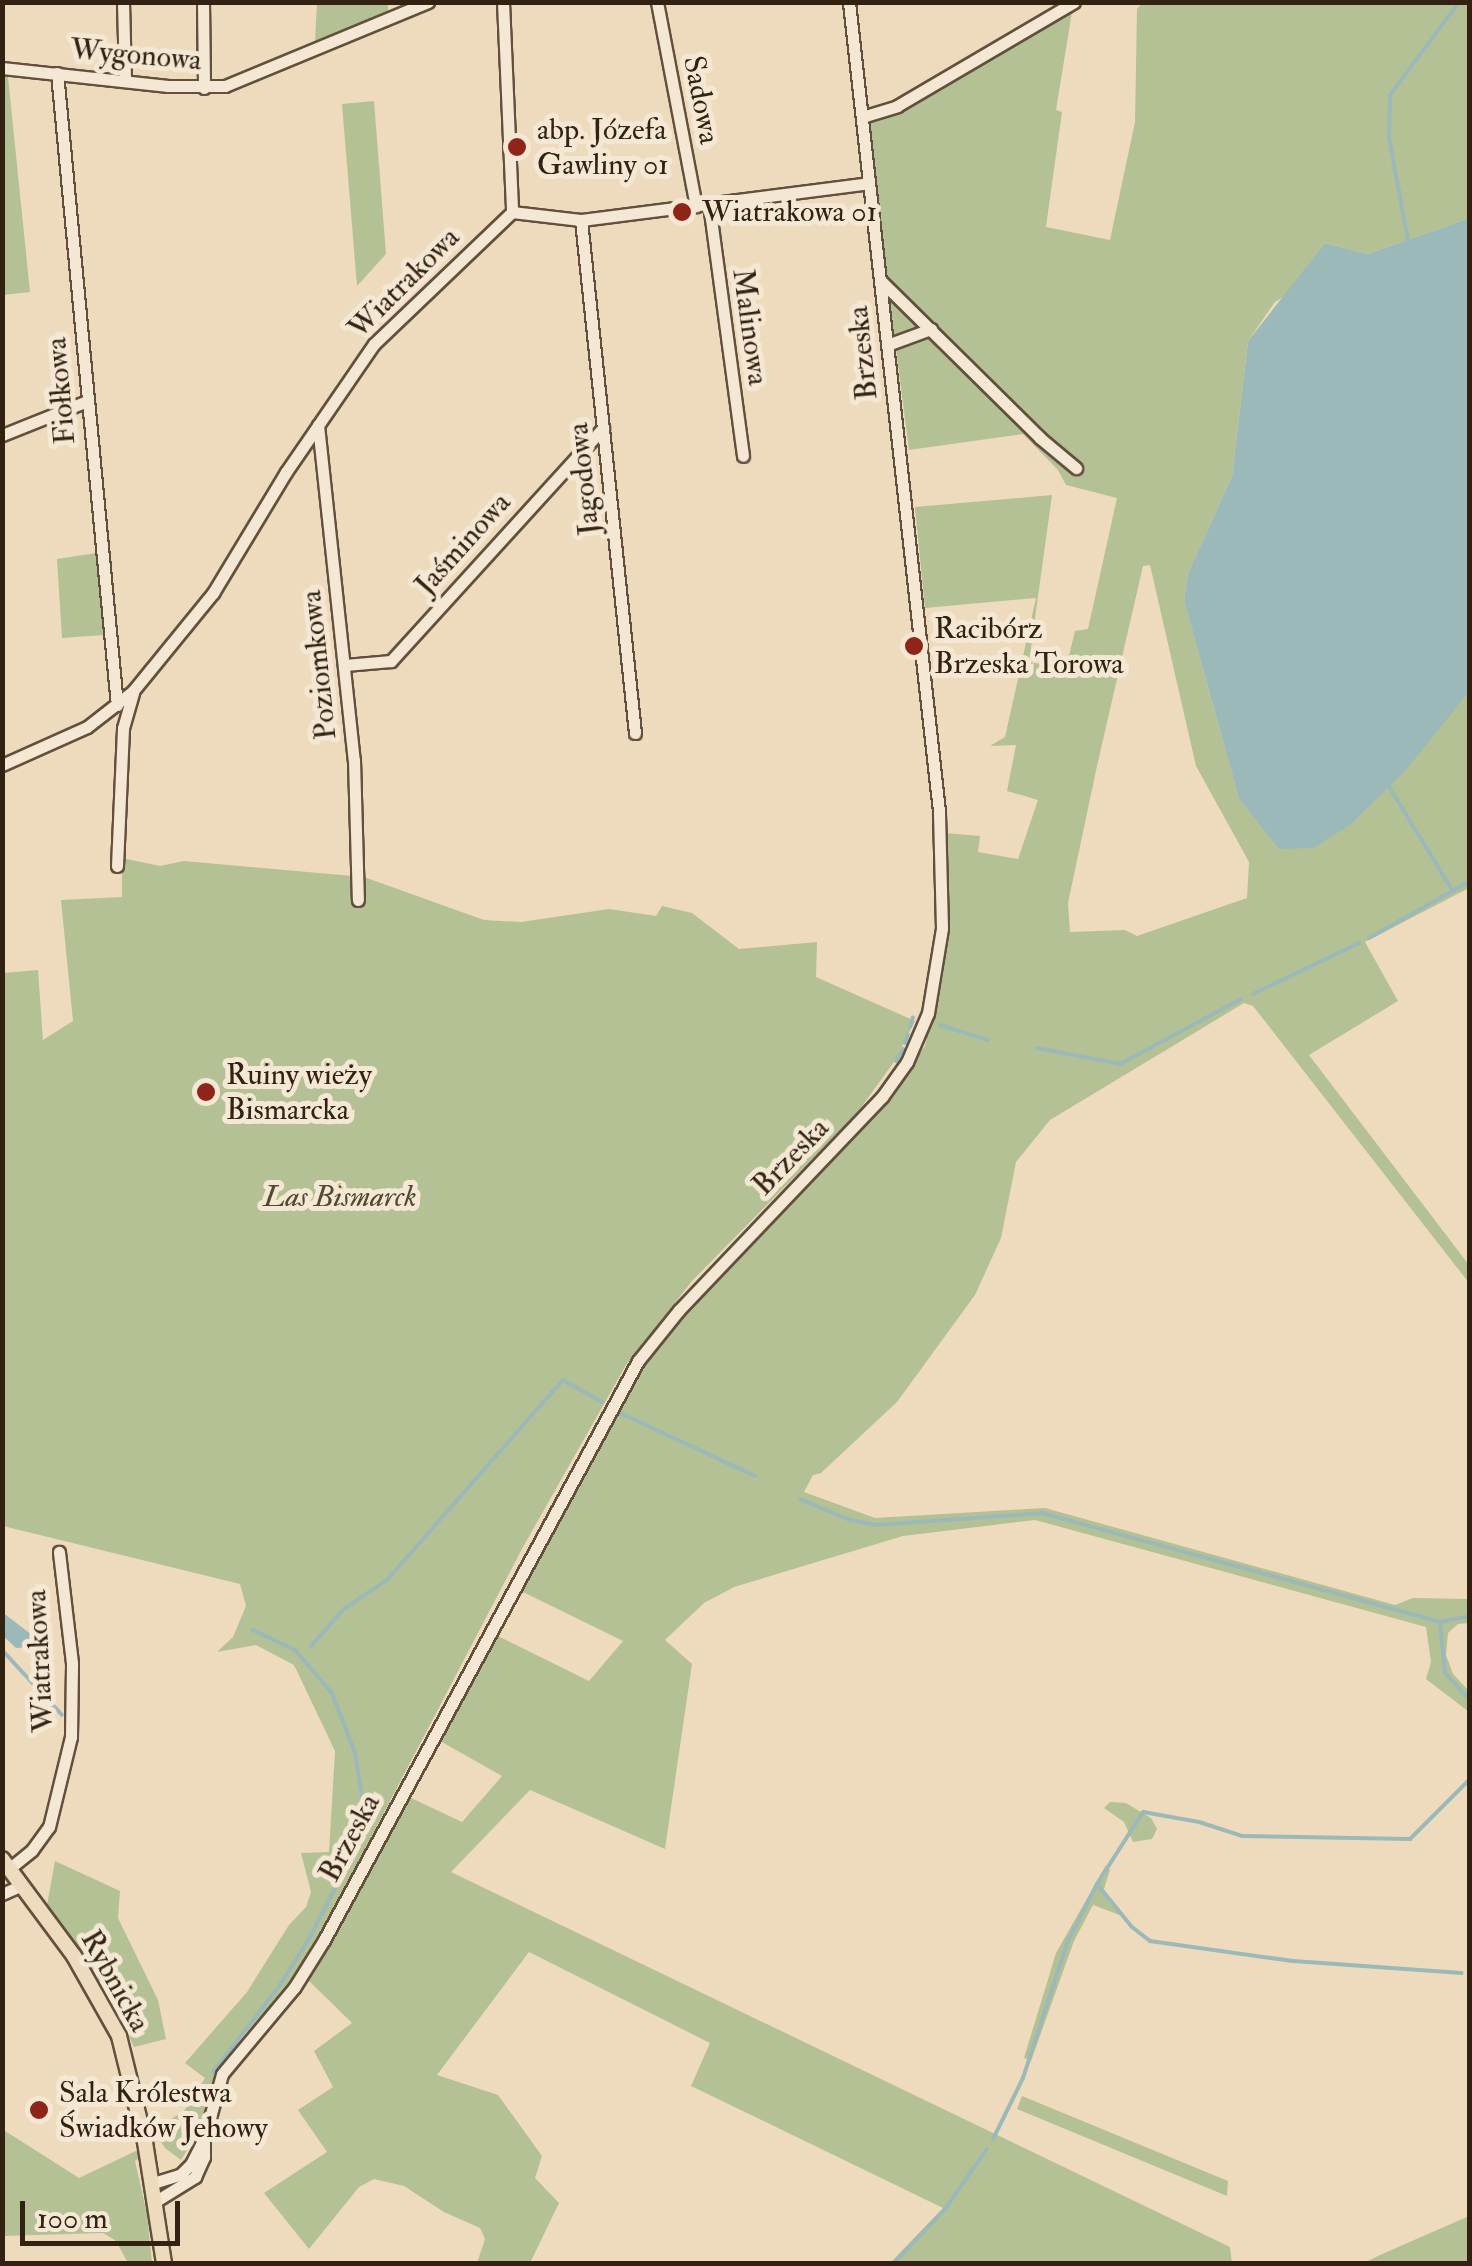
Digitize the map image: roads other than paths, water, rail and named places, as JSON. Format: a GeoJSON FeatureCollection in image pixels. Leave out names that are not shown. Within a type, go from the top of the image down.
{"type":"FeatureCollection","features":[{"type":"Feature","properties":{"kind":"main road","name":"Rybnicka"},"geometry":{"type":"LineString","coordinates":[[6,1863],[74,1956],[119,2036],[154,2184],[164,2264]]}},
{"type":"Feature","properties":{"kind":"street"},"geometry":{"type":"LineString","coordinates":[[123,2],[125,81]]}},
{"type":"Feature","properties":{"kind":"street"},"geometry":{"type":"LineString","coordinates":[[203,2],[204,88]]}},
{"type":"Feature","properties":{"kind":"street","name":"Wygonowa"},"geometry":{"type":"LineString","coordinates":[[2,68],[204,88],[250,78],[428,2]]}},
{"type":"Feature","properties":{"kind":"street"},"geometry":{"type":"LineString","coordinates":[[503,2],[512,212],[582,220],[869,183]]}},
{"type":"Feature","properties":{"kind":"street","name":"Sadowa"},"geometry":{"type":"LineString","coordinates":[[658,2],[702,205]]}},
{"type":"Feature","properties":{"kind":"street","name":"Brzeska"},"geometry":{"type":"LineString","coordinates":[[154,2184],[180,2175],[204,2139],[222,2074],[294,1988],[324,1940],[638,1361],[679,1310],[882,1096],[921,1034],[940,946],[940,828],[849,2]]}},
{"type":"Feature","properties":{"kind":"street"},"geometry":{"type":"LineString","coordinates":[[862,117],[897,106],[1074,2]]}},
{"type":"Feature","properties":{"kind":"street","name":"Fiołkowa"},"geometry":{"type":"LineString","coordinates":[[57,73],[117,705]]}},
{"type":"Feature","properties":{"kind":"street","name":"Malinowa"},"geometry":{"type":"LineString","coordinates":[[702,205],[743,456]]}},
{"type":"Feature","properties":{"kind":"street","name":"Wiatrakowa"},"geometry":{"type":"LineString","coordinates":[[2,765],[106,716],[133,691],[212,593],[374,344],[512,212]]}},
{"type":"Feature","properties":{"kind":"street","name":"Jagodowa"},"geometry":{"type":"LineString","coordinates":[[582,220],[635,733]]}},
{"type":"Feature","properties":{"kind":"street"},"geometry":{"type":"LineString","coordinates":[[880,280],[1076,468]]}},
{"type":"Feature","properties":{"kind":"street"},"geometry":{"type":"LineString","coordinates":[[887,346],[931,329]]}},
{"type":"Feature","properties":{"kind":"street"},"geometry":{"type":"LineString","coordinates":[[2,435],[87,402]]}},
{"type":"Feature","properties":{"kind":"street","name":"Poziomkowa"},"geometry":{"type":"LineString","coordinates":[[318,425],[354,760],[358,900]]}},
{"type":"Feature","properties":{"kind":"street","name":"Jaśminowa"},"geometry":{"type":"LineString","coordinates":[[345,664],[392,661],[603,428]]}},
{"type":"Feature","properties":{"kind":"street","name":"Wiatrakowa"},"geometry":{"type":"LineString","coordinates":[[117,866],[122,728],[133,691]]}},
{"type":"Feature","properties":{"kind":"street"},"geometry":{"type":"LineString","coordinates":[[106,716],[122,728]]}},
{"type":"Feature","properties":{"kind":"street","name":"Wiatrakowa"},"geometry":{"type":"LineString","coordinates":[[6,1863],[32,1850],[49,1827],[71,1737],[72,1662],[59,1552]]}},
{"type":"Feature","properties":{"kind":"street"},"geometry":{"type":"LineString","coordinates":[[2,1894],[22,1885]]}},
{"type":"Feature","properties":{"kind":"street"},"geometry":{"type":"LineString","coordinates":[[156,2201],[194,2178],[204,2157],[204,2139]]}},
{"type":"Feature","properties":{"kind":"water"},"geometry":{"type":"Polygon","coordinates":[[[1469,214],[1469,692],[1405,771],[1351,824],[1314,848],[1279,849],[1239,799],[1184,601],[1188,573],[1232,476],[1248,341],[1325,243],[1368,254],[1464,220],[1469,214]]]}},
{"type":"Feature","properties":{"kind":"water"},"geometry":{"type":"Polygon","coordinates":[[[2,1612],[32,1635],[29,1647],[16,1648],[3,1636],[2,1612]]]}},
{"type":"Feature","properties":{"kind":"waterway"},"geometry":{"type":"LineString","coordinates":[[1408,241],[1389,137],[1390,95],[1459,2]]}},
{"type":"Feature","properties":{"kind":"waterway"},"geometry":{"type":"LineString","coordinates":[[1388,785],[1452,890]]}},
{"type":"Feature","properties":{"kind":"waterway"},"geometry":{"type":"LineString","coordinates":[[1369,938],[1470,881]]}},
{"type":"Feature","properties":{"kind":"waterway"},"geometry":{"type":"LineString","coordinates":[[1253,994],[1359,943]]}},
{"type":"Feature","properties":{"kind":"waterway"},"geometry":{"type":"LineString","coordinates":[[1037,1048],[1120,1064],[1241,999]]}},
{"type":"Feature","properties":{"kind":"waterway"},"geometry":{"type":"LineString","coordinates":[[910,1027],[913,1017]]}},
{"type":"Feature","properties":{"kind":"waterway"},"geometry":{"type":"LineString","coordinates":[[940,1025],[988,1040]]}},
{"type":"Feature","properties":{"kind":"waterway"},"geometry":{"type":"LineString","coordinates":[[905,1043],[908,1034]]}},
{"type":"Feature","properties":{"kind":"waterway"},"geometry":{"type":"LineString","coordinates":[[896,1061],[903,1049]]}},
{"type":"Feature","properties":{"kind":"waterway"},"geometry":{"type":"LineString","coordinates":[[311,1646],[344,1609],[387,1580],[563,1380],[602,1402]]}},
{"type":"Feature","properties":{"kind":"waterway"},"geometry":{"type":"LineString","coordinates":[[618,1412],[755,1476]]}},
{"type":"Feature","properties":{"kind":"waterway"},"geometry":{"type":"LineString","coordinates":[[800,1499],[850,1520],[876,1525],[1042,1513],[1440,1622]]}},
{"type":"Feature","properties":{"kind":"waterway"},"geometry":{"type":"LineString","coordinates":[[1470,1616],[1440,1622],[1445,1673],[1470,1700]]}},
{"type":"Feature","properties":{"kind":"waterway"},"geometry":{"type":"LineString","coordinates":[[213,2072],[280,1985],[309,1939],[354,1852],[363,1803],[355,1753],[332,1693],[295,1650],[253,1630]]}},
{"type":"Feature","properties":{"kind":"waterway"},"geometry":{"type":"LineString","coordinates":[[2,1650],[62,1715]]}},
{"type":"Feature","properties":{"kind":"waterway"},"geometry":{"type":"LineString","coordinates":[[1097,1884],[1143,1812],[1199,1822],[1242,1836],[1410,1839],[1470,1779]]}},
{"type":"Feature","properties":{"kind":"waterway"},"geometry":{"type":"LineString","coordinates":[[993,2139],[1023,2078],[1067,1943],[1097,1884],[1132,1927],[1150,1941],[1293,1961],[1462,1973]]}},
{"type":"Feature","properties":{"kind":"waterway"},"geometry":{"type":"LineString","coordinates":[[893,2264],[945,2209],[987,2149]]}},
{"type":"Feature","properties":{"kind":"place","name":"abp. Józefa Gawliny 01"},"geometry":{"type":"Point","coordinates":[517,147]}},
{"type":"Feature","properties":{"kind":"place","name":"Wiatrakowa 01"},"geometry":{"type":"Point","coordinates":[682,212]}},
{"type":"Feature","properties":{"kind":"place","name":"Racibórz Brzeska Torowa"},"geometry":{"type":"Point","coordinates":[914,646]}},
{"type":"Feature","properties":{"kind":"place","name":"Ruiny wieży Bismarcka"},"geometry":{"type":"Point","coordinates":[206,1092]}},
{"type":"Feature","properties":{"kind":"place","name":"Sala Królestwa Świadków Jehowy"},"geometry":{"type":"Point","coordinates":[39,2110]}},
{"type":"Feature","properties":{"kind":"park label","name":"Las Bismarck"},"geometry":{"type":"Point","coordinates":[340,1197]}}]}
